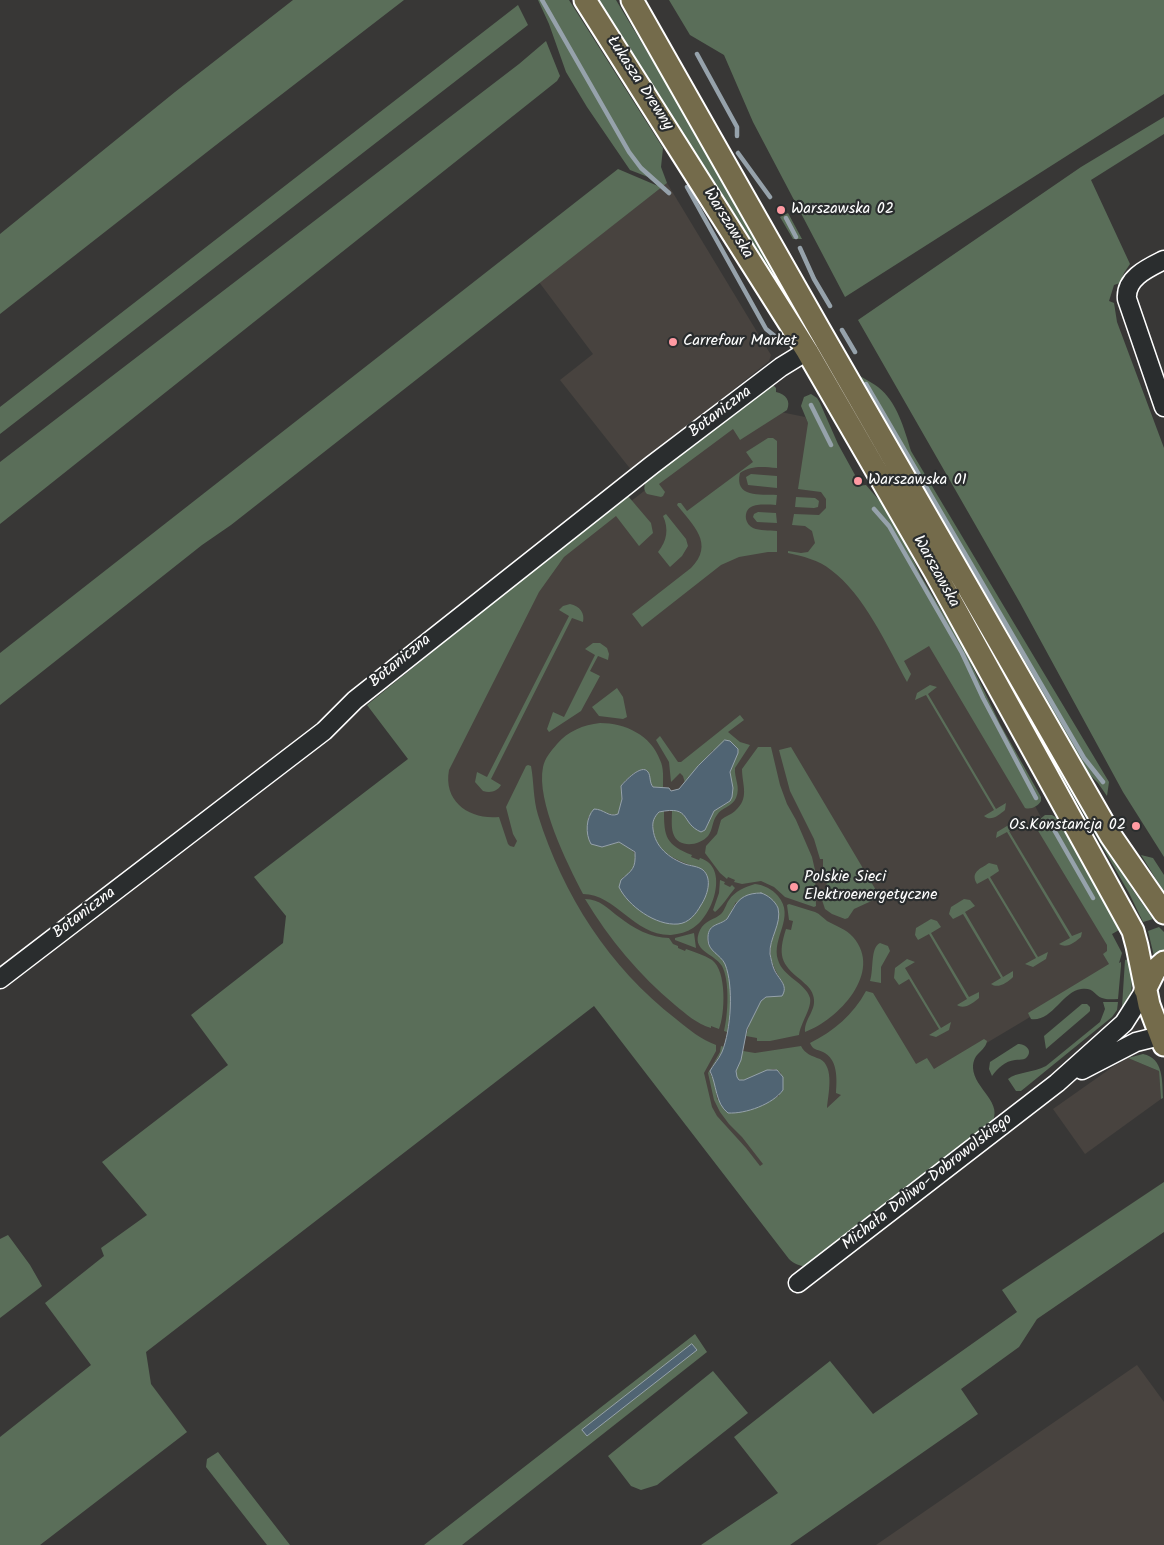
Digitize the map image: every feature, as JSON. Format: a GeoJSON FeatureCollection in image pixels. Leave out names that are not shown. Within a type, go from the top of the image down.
{"type":"FeatureCollection","features":[{"type":"Feature","properties":{"kind":"main road","name":"Łukasza Drewny"},"geometry":{"type":"LineString","coordinates":[[585,0],[692,169]]}},
{"type":"Feature","properties":{"kind":"main road","name":"Łukasza Drewny"},"geometry":{"type":"LineString","coordinates":[[632,0],[718,150]]}},
{"type":"Feature","properties":{"kind":"main road","name":"Warszawska"},"geometry":{"type":"LineString","coordinates":[[718,150],[1111,836],[1164,912]]}},
{"type":"Feature","properties":{"kind":"main road","name":"Warszawska"},"geometry":{"type":"LineString","coordinates":[[692,169],[807,351],[935,572],[1123,912],[1133,931],[1137,946],[1148,1006],[1163,1039]]}},
{"type":"Feature","properties":{"kind":"main road"},"geometry":{"type":"LineString","coordinates":[[1146,990],[1155,970],[1164,962]]}},
{"type":"Feature","properties":{"kind":"street"},"geometry":{"type":"LineString","coordinates":[[1164,260],[1140,274],[1130,284],[1126,292],[1164,407]]}},
{"type":"Feature","properties":{"kind":"street","name":"Botaniczna"},"geometry":{"type":"LineString","coordinates":[[0,979],[324,731],[354,700],[652,466],[789,362],[807,351]]}},
{"type":"Feature","properties":{"kind":"street","name":"Michała Doliwo-Dobrowolskiego"},"geometry":{"type":"LineString","coordinates":[[798,1284],[1057,1083],[1124,1023],[1146,990]]}},
{"type":"Feature","properties":{"kind":"street","name":"Michała Doliwo-Dobrowolskiego"},"geometry":{"type":"LineString","coordinates":[[1057,1083],[1136,1042],[1163,1039]]}},
{"type":"Feature","properties":{"kind":"shaded area"},"geometry":{"type":"Polygon","coordinates":[[[667,183],[771,355],[769,361],[632,471],[560,380],[593,354],[539,282],[667,183]]]}},
{"type":"Feature","properties":{"kind":"shaded area","name":"Polskie Sieci Elektroenergetyczne"},"geometry":{"type":"Polygon","coordinates":[[[766,409],[805,417],[1035,806],[1119,964],[963,1057],[822,1250],[446,807],[442,771],[534,591],[562,555],[698,449],[766,409]]]}},
{"type":"Feature","properties":{"kind":"shaded area"},"geometry":{"type":"Polygon","coordinates":[[[1128,1058],[1159,1071],[1161,1099],[1085,1154],[1053,1109],[1128,1058]]]}},
{"type":"Feature","properties":{"kind":"shaded area"},"geometry":{"type":"Polygon","coordinates":[[[1137,1365],[1164,1402],[1164,1545],[876,1545],[1137,1365]]]}},
{"type":"Feature","properties":{"kind":"green space"},"geometry":{"type":"Polygon","coordinates":[[[293,0],[404,0],[0,314],[0,234],[175,92],[293,0]]]}},
{"type":"Feature","properties":{"kind":"green space"},"geometry":{"type":"Polygon","coordinates":[[[538,0],[569,0],[663,148],[661,167],[667,183],[231,525],[202,545],[0,705],[0,653],[618,169],[658,186],[648,177],[630,170],[587,107],[566,72],[549,24],[538,0]]]}},
{"type":"Feature","properties":{"kind":"green space"},"geometry":{"type":"Polygon","coordinates":[[[597,0],[616,0],[696,133],[833,369],[829,371],[597,0]]]}},
{"type":"Feature","properties":{"kind":"green space"},"geometry":{"type":"Polygon","coordinates":[[[669,0],[1164,0],[1164,94],[845,297],[753,122],[724,55],[690,35],[669,0]]]}},
{"type":"Feature","properties":{"kind":"green space"},"geometry":{"type":"Polygon","coordinates":[[[518,5],[528,25],[0,434],[0,407],[518,5]]]}},
{"type":"Feature","properties":{"kind":"green space"},"geometry":{"type":"Polygon","coordinates":[[[546,41],[560,76],[557,81],[0,524],[0,462],[519,64],[546,41]]]}},
{"type":"Feature","properties":{"kind":"green space"},"geometry":{"type":"Polygon","coordinates":[[[1164,117],[1164,134],[1091,180],[1130,264],[1120,283],[1114,285],[1109,301],[1114,303],[1117,322],[1164,448],[1164,857],[1123,792],[1019,601],[858,320],[1081,167],[1164,117]]]}},
{"type":"Feature","properties":{"kind":"green space"},"geometry":{"type":"Polygon","coordinates":[[[788,213],[802,239],[793,239],[780,217],[788,213]]]}},
{"type":"Feature","properties":{"kind":"green space"},"geometry":{"type":"Polygon","coordinates":[[[860,376],[885,393],[895,408],[911,451],[1109,782],[1107,796],[1098,783],[1078,763],[857,378],[860,376]]]}},
{"type":"Feature","properties":{"kind":"green space"},"geometry":{"type":"Polygon","coordinates":[[[773,385],[776,388],[776,392],[787,398],[787,410],[740,440],[733,429],[659,484],[665,492],[663,496],[647,494],[644,487],[647,480],[773,385]]]}},
{"type":"Feature","properties":{"kind":"green space"},"geometry":{"type":"Polygon","coordinates":[[[842,386],[1132,889],[1153,919],[1143,922],[1129,893],[838,388],[842,386]]]}},
{"type":"Feature","properties":{"kind":"green space"},"geometry":{"type":"Polygon","coordinates":[[[811,394],[820,403],[838,444],[855,475],[853,477],[858,486],[866,485],[891,514],[921,576],[962,645],[1000,724],[1041,797],[1041,801],[1034,807],[1025,808],[929,646],[904,661],[911,674],[907,682],[864,606],[843,580],[816,561],[788,553],[788,551],[808,552],[815,543],[812,531],[805,526],[792,525],[794,514],[819,515],[826,508],[826,499],[821,492],[798,489],[808,423],[801,406],[804,397],[811,394]]]}},
{"type":"Feature","properties":{"kind":"green space"},"geometry":{"type":"Polygon","coordinates":[[[768,438],[773,438],[777,441],[777,468],[758,467],[749,469],[740,473],[739,481],[741,487],[750,493],[777,495],[776,505],[756,505],[748,509],[746,519],[753,528],[777,531],[777,552],[739,557],[721,565],[642,627],[632,614],[691,568],[701,551],[699,535],[695,527],[677,505],[678,503],[681,503],[687,511],[753,462],[746,452],[768,438]]]}},
{"type":"Feature","properties":{"kind":"green space"},"geometry":{"type":"Polygon","coordinates":[[[751,474],[777,476],[777,488],[748,485],[746,477],[751,474]]]}},
{"type":"Feature","properties":{"kind":"green space"},"geometry":{"type":"Polygon","coordinates":[[[628,496],[651,523],[653,533],[639,546],[616,516],[564,557],[539,592],[449,770],[448,781],[450,791],[455,800],[469,812],[488,817],[499,817],[508,844],[514,847],[517,841],[513,834],[506,807],[526,766],[531,766],[538,815],[548,845],[575,901],[609,953],[652,999],[685,1027],[716,1045],[716,1051],[704,1073],[712,1107],[717,1116],[760,1166],[763,1164],[729,1124],[714,1100],[708,1073],[720,1052],[721,1046],[724,1047],[722,1052],[711,1068],[710,1073],[715,1084],[717,1099],[734,1113],[756,1107],[779,1096],[781,1073],[774,1069],[744,1080],[739,1080],[736,1077],[736,1070],[743,1051],[755,1053],[801,1046],[807,1053],[825,1063],[828,1068],[830,1082],[827,1108],[841,1095],[836,1093],[836,1070],[832,1059],[814,1048],[810,1043],[827,1033],[849,1015],[866,991],[873,993],[916,1064],[927,1058],[934,1069],[984,1039],[987,1041],[984,1048],[977,1055],[973,1068],[978,1083],[994,1109],[991,1124],[807,1267],[800,1265],[789,1259],[594,1006],[146,1352],[151,1384],[187,1432],[40,1545],[0,1545],[0,1437],[91,1365],[45,1303],[104,1256],[101,1248],[147,1215],[102,1162],[228,1065],[191,1015],[283,943],[286,916],[254,877],[408,759],[367,705],[628,496]]]}},
{"type":"Feature","properties":{"kind":"green space"},"geometry":{"type":"Polygon","coordinates":[[[796,497],[815,498],[819,501],[818,507],[795,507],[796,497]]]}},
{"type":"Feature","properties":{"kind":"green space"},"geometry":{"type":"Polygon","coordinates":[[[758,512],[776,513],[777,523],[757,522],[753,517],[758,512]]]}},
{"type":"Feature","properties":{"kind":"green space"},"geometry":{"type":"Polygon","coordinates":[[[666,514],[686,539],[688,546],[682,556],[670,567],[658,552],[666,535],[663,516],[666,514]]]}},
{"type":"Feature","properties":{"kind":"green space"},"geometry":{"type":"Polygon","coordinates":[[[570,604],[577,606],[581,610],[583,622],[572,618],[491,779],[501,785],[493,791],[483,791],[475,782],[477,772],[487,777],[569,616],[559,610],[563,606],[570,604]]]}},
{"type":"Feature","properties":{"kind":"green space"},"geometry":{"type":"Polygon","coordinates":[[[593,643],[600,643],[607,648],[608,660],[598,656],[590,671],[600,676],[581,711],[549,732],[547,729],[553,712],[564,717],[595,655],[585,649],[593,643]]]}},
{"type":"Feature","properties":{"kind":"green space"},"geometry":{"type":"Polygon","coordinates":[[[930,685],[937,687],[928,694],[996,809],[1006,803],[1005,810],[995,817],[987,818],[984,816],[994,810],[926,695],[915,700],[917,693],[930,685]]]}},
{"type":"Feature","properties":{"kind":"green space"},"geometry":{"type":"Polygon","coordinates":[[[617,688],[623,697],[627,717],[623,719],[599,716],[592,707],[617,688]]]}},
{"type":"Feature","properties":{"kind":"green space"},"geometry":{"type":"Polygon","coordinates":[[[740,715],[744,720],[728,732],[740,742],[750,745],[735,768],[738,786],[736,798],[717,815],[708,836],[694,844],[679,842],[673,833],[672,810],[683,814],[696,829],[700,831],[705,830],[714,811],[730,801],[732,795],[731,768],[713,750],[685,783],[680,773],[671,782],[669,762],[656,740],[660,736],[678,762],[681,762],[740,715]]]}},
{"type":"Feature","properties":{"kind":"green space"},"geometry":{"type":"Polygon","coordinates":[[[600,723],[619,725],[644,737],[656,751],[661,763],[663,787],[653,787],[644,769],[634,773],[621,786],[622,799],[618,814],[606,813],[588,817],[589,841],[602,847],[619,842],[633,851],[636,858],[635,862],[630,874],[623,877],[621,891],[633,904],[654,918],[679,924],[702,870],[669,855],[657,843],[654,835],[654,820],[657,814],[664,811],[668,839],[677,848],[692,855],[691,857],[699,860],[700,858],[709,863],[714,871],[716,881],[712,903],[707,913],[700,922],[688,931],[671,935],[658,934],[646,929],[605,901],[595,896],[583,894],[561,849],[544,797],[543,767],[547,758],[561,739],[582,727],[600,723]]]}},
{"type":"Feature","properties":{"kind":"green space"},"geometry":{"type":"Polygon","coordinates":[[[758,747],[771,747],[780,785],[787,804],[812,857],[815,870],[816,906],[814,907],[785,897],[774,887],[761,881],[742,884],[734,882],[735,880],[728,877],[727,879],[705,853],[706,846],[717,834],[721,820],[740,806],[744,796],[742,769],[758,747]]]}},
{"type":"Feature","properties":{"kind":"green space"},"geometry":{"type":"Polygon","coordinates":[[[791,747],[880,897],[854,909],[848,918],[845,919],[825,909],[822,900],[822,889],[826,889],[827,881],[823,881],[823,859],[820,859],[814,839],[790,791],[779,750],[791,747]]]}},
{"type":"Feature","properties":{"kind":"green space"},"geometry":{"type":"Polygon","coordinates":[[[1045,815],[1052,815],[1057,818],[1113,915],[1119,930],[1112,934],[1122,953],[1119,963],[1121,962],[1118,999],[1104,999],[1091,990],[1081,989],[1068,995],[1045,1016],[1031,1019],[1028,1013],[1109,964],[1103,954],[1107,951],[1107,945],[1034,824],[1045,815]]]}},
{"type":"Feature","properties":{"kind":"green space"},"geometry":{"type":"Polygon","coordinates":[[[1012,823],[1019,825],[1009,831],[1072,936],[1082,932],[1081,937],[1071,944],[1065,946],[1059,944],[1070,938],[1007,832],[996,838],[997,832],[1012,823]]]}},
{"type":"Feature","properties":{"kind":"green space"},"geometry":{"type":"Polygon","coordinates":[[[1141,855],[1153,858],[1164,875],[1164,892],[1141,855]]]}},
{"type":"Feature","properties":{"kind":"green space"},"geometry":{"type":"Polygon","coordinates":[[[989,863],[997,865],[999,871],[990,877],[1038,957],[1048,952],[1046,959],[1033,967],[1025,964],[1036,958],[988,878],[977,884],[975,880],[977,871],[989,863]]]}},
{"type":"Feature","properties":{"kind":"green space"},"geometry":{"type":"Polygon","coordinates":[[[720,880],[725,882],[724,884],[730,887],[732,885],[735,888],[715,912],[713,910],[719,893],[720,880]]]}},
{"type":"Feature","properties":{"kind":"green space"},"geometry":{"type":"Polygon","coordinates":[[[755,884],[770,889],[783,904],[785,912],[778,944],[778,960],[785,971],[804,988],[810,998],[799,1035],[770,1041],[757,1041],[757,1038],[746,1036],[750,1022],[761,1001],[783,983],[772,962],[771,956],[771,944],[776,928],[736,902],[726,920],[712,928],[708,934],[708,944],[724,961],[729,976],[730,1006],[727,1032],[724,1031],[728,998],[725,972],[722,966],[704,951],[698,943],[700,930],[704,924],[724,911],[734,894],[755,884]]]}},
{"type":"Feature","properties":{"kind":"green space"},"geometry":{"type":"Polygon","coordinates":[[[585,899],[599,903],[642,932],[662,938],[669,938],[678,948],[685,951],[686,949],[712,960],[717,966],[722,983],[723,1013],[719,1029],[701,1024],[692,1018],[649,981],[604,928],[585,899]]]}},
{"type":"Feature","properties":{"kind":"green space"},"geometry":{"type":"Polygon","coordinates":[[[964,899],[970,900],[975,906],[965,912],[1003,977],[1013,971],[1013,977],[1002,985],[991,984],[1001,978],[963,914],[953,919],[949,914],[951,907],[964,899]]]}},
{"type":"Feature","properties":{"kind":"green space"},"geometry":{"type":"Polygon","coordinates":[[[787,905],[817,913],[850,934],[861,951],[863,965],[860,979],[853,993],[843,1006],[818,1026],[805,1032],[805,1027],[814,1005],[813,995],[811,990],[789,969],[782,952],[786,929],[791,930],[793,921],[789,920],[787,905]]]}},
{"type":"Feature","properties":{"kind":"green space"},"geometry":{"type":"Polygon","coordinates":[[[931,919],[937,921],[941,927],[931,933],[969,997],[979,992],[979,998],[963,1007],[957,1005],[967,999],[929,934],[918,940],[915,935],[916,928],[931,919]]]}},
{"type":"Feature","properties":{"kind":"green space"},"geometry":{"type":"Polygon","coordinates":[[[1159,927],[1164,932],[1164,951],[1154,956],[1148,931],[1159,927]]]}},
{"type":"Feature","properties":{"kind":"green space"},"geometry":{"type":"Polygon","coordinates":[[[694,933],[696,948],[675,940],[675,938],[694,933]]]}},
{"type":"Feature","properties":{"kind":"green space"},"geometry":{"type":"Polygon","coordinates":[[[880,943],[888,946],[890,951],[881,967],[881,983],[870,981],[873,954],[880,943]]]}},
{"type":"Feature","properties":{"kind":"green space"},"geometry":{"type":"Polygon","coordinates":[[[907,959],[915,962],[905,968],[941,1028],[951,1022],[949,1030],[936,1037],[929,1035],[939,1029],[909,979],[899,985],[894,978],[895,968],[907,959]]]}},
{"type":"Feature","properties":{"kind":"green space"},"geometry":{"type":"Polygon","coordinates":[[[1128,959],[1132,987],[1124,1014],[1122,1007],[1125,960],[1128,959]]]}},
{"type":"Feature","properties":{"kind":"green space"},"geometry":{"type":"Polygon","coordinates":[[[1103,1002],[1118,1002],[1117,1010],[1112,1017],[1021,1091],[1016,1091],[1008,1079],[1015,1075],[1046,1066],[1100,1022],[1105,1009],[1103,1002]]]}},
{"type":"Feature","properties":{"kind":"green space"},"geometry":{"type":"Polygon","coordinates":[[[1082,1004],[1087,1004],[1090,1007],[1090,1011],[1046,1049],[1044,1036],[1082,1004]]]}},
{"type":"Feature","properties":{"kind":"green space"},"geometry":{"type":"Polygon","coordinates":[[[1018,1044],[1023,1045],[1029,1050],[1027,1057],[1005,1063],[992,1076],[989,1069],[990,1062],[1018,1044]]]}},
{"type":"Feature","properties":{"kind":"green space"},"geometry":{"type":"Polygon","coordinates":[[[1143,1054],[1150,1056],[1158,1065],[1162,1085],[1163,1098],[1161,1099],[1159,1071],[1128,1058],[1143,1054]]]}},
{"type":"Feature","properties":{"kind":"green space"},"geometry":{"type":"Polygon","coordinates":[[[1164,1182],[1164,1232],[1037,1319],[1019,1347],[961,1389],[978,1414],[790,1545],[701,1545],[778,1493],[734,1437],[830,1361],[873,1414],[1017,1312],[1002,1290],[1164,1182]]]}},
{"type":"Feature","properties":{"kind":"green space"},"geometry":{"type":"Polygon","coordinates":[[[8,1235],[30,1265],[42,1286],[0,1318],[0,1239],[8,1235]]]}},
{"type":"Feature","properties":{"kind":"green space"},"geometry":{"type":"Polygon","coordinates":[[[695,1334],[707,1352],[462,1545],[424,1545],[695,1334]]]}},
{"type":"Feature","properties":{"kind":"green space"},"geometry":{"type":"Polygon","coordinates":[[[713,1371],[748,1413],[657,1485],[641,1490],[631,1486],[608,1456],[713,1371]]]}},
{"type":"Feature","properties":{"kind":"green space"},"geometry":{"type":"Polygon","coordinates":[[[218,1452],[290,1545],[267,1545],[206,1467],[207,1459],[218,1452]]]}},
{"type":"Feature","properties":{"kind":"water"},"geometry":{"type":"Polygon","coordinates":[[[725,740],[730,741],[738,749],[730,772],[733,788],[732,797],[730,801],[714,811],[705,830],[701,832],[695,828],[677,811],[659,812],[654,820],[654,835],[664,851],[679,862],[703,870],[708,878],[707,892],[692,918],[678,924],[661,922],[636,908],[619,887],[621,880],[634,866],[635,852],[619,842],[602,847],[591,844],[587,831],[589,816],[594,809],[612,815],[618,814],[622,799],[621,786],[638,771],[645,770],[648,772],[653,787],[669,788],[671,791],[679,789],[698,766],[725,740]]]}},
{"type":"Feature","properties":{"kind":"water"},"geometry":{"type":"Polygon","coordinates":[[[761,893],[771,899],[778,908],[778,920],[771,942],[770,954],[774,969],[784,985],[784,992],[782,996],[766,997],[761,1001],[747,1029],[741,1060],[736,1071],[739,1080],[744,1080],[767,1070],[777,1070],[783,1077],[783,1090],[766,1104],[743,1112],[728,1113],[718,1099],[710,1071],[722,1052],[728,1032],[730,984],[725,964],[710,947],[708,935],[711,928],[727,919],[741,899],[748,895],[761,893]]]}},
{"type":"Feature","properties":{"kind":"water"},"geometry":{"type":"Polygon","coordinates":[[[692,1344],[697,1350],[587,1436],[582,1430],[692,1344]]]}},
{"type":"Feature","properties":{"kind":"waterway"},"geometry":{"type":"LineString","coordinates":[[542,0],[629,152],[641,168],[669,193]]}},
{"type":"Feature","properties":{"kind":"waterway"},"geometry":{"type":"LineString","coordinates":[[697,54],[737,127],[737,136]]}},
{"type":"Feature","properties":{"kind":"waterway"},"geometry":{"type":"LineString","coordinates":[[738,153],[770,197]]}},
{"type":"Feature","properties":{"kind":"waterway"},"geometry":{"type":"LineString","coordinates":[[687,187],[766,329],[776,337]]}},
{"type":"Feature","properties":{"kind":"waterway"},"geometry":{"type":"LineString","coordinates":[[786,218],[796,237]]}},
{"type":"Feature","properties":{"kind":"waterway"},"geometry":{"type":"LineString","coordinates":[[800,248],[814,279],[830,306]]}},
{"type":"Feature","properties":{"kind":"waterway"},"geometry":{"type":"LineString","coordinates":[[842,330],[855,352]]}},
{"type":"Feature","properties":{"kind":"waterway"},"geometry":{"type":"LineString","coordinates":[[866,384],[1084,758],[1103,782]]}},
{"type":"Feature","properties":{"kind":"waterway"},"geometry":{"type":"LineString","coordinates":[[811,405],[831,445]]}},
{"type":"Feature","properties":{"kind":"waterway"},"geometry":{"type":"LineString","coordinates":[[874,509],[889,526],[962,653],[983,698],[1036,798]]}},
{"type":"Feature","properties":{"kind":"waterway"},"geometry":{"type":"LineString","coordinates":[[1049,821],[1093,898]]}},
{"type":"Feature","properties":{"kind":"place","name":"Warszawska 02"},"geometry":{"type":"Point","coordinates":[781,210]}},
{"type":"Feature","properties":{"kind":"place","name":"Carrefour Market"},"geometry":{"type":"Point","coordinates":[673,342]}},
{"type":"Feature","properties":{"kind":"place","name":"Warszawska 01"},"geometry":{"type":"Point","coordinates":[858,481]}},
{"type":"Feature","properties":{"kind":"place","name":"Os.Konstancja 02"},"geometry":{"type":"Point","coordinates":[1136,826]}},
{"type":"Feature","properties":{"kind":"place","name":"Polskie Sieci Elektroenergetyczne"},"geometry":{"type":"Point","coordinates":[794,887]}}]}
